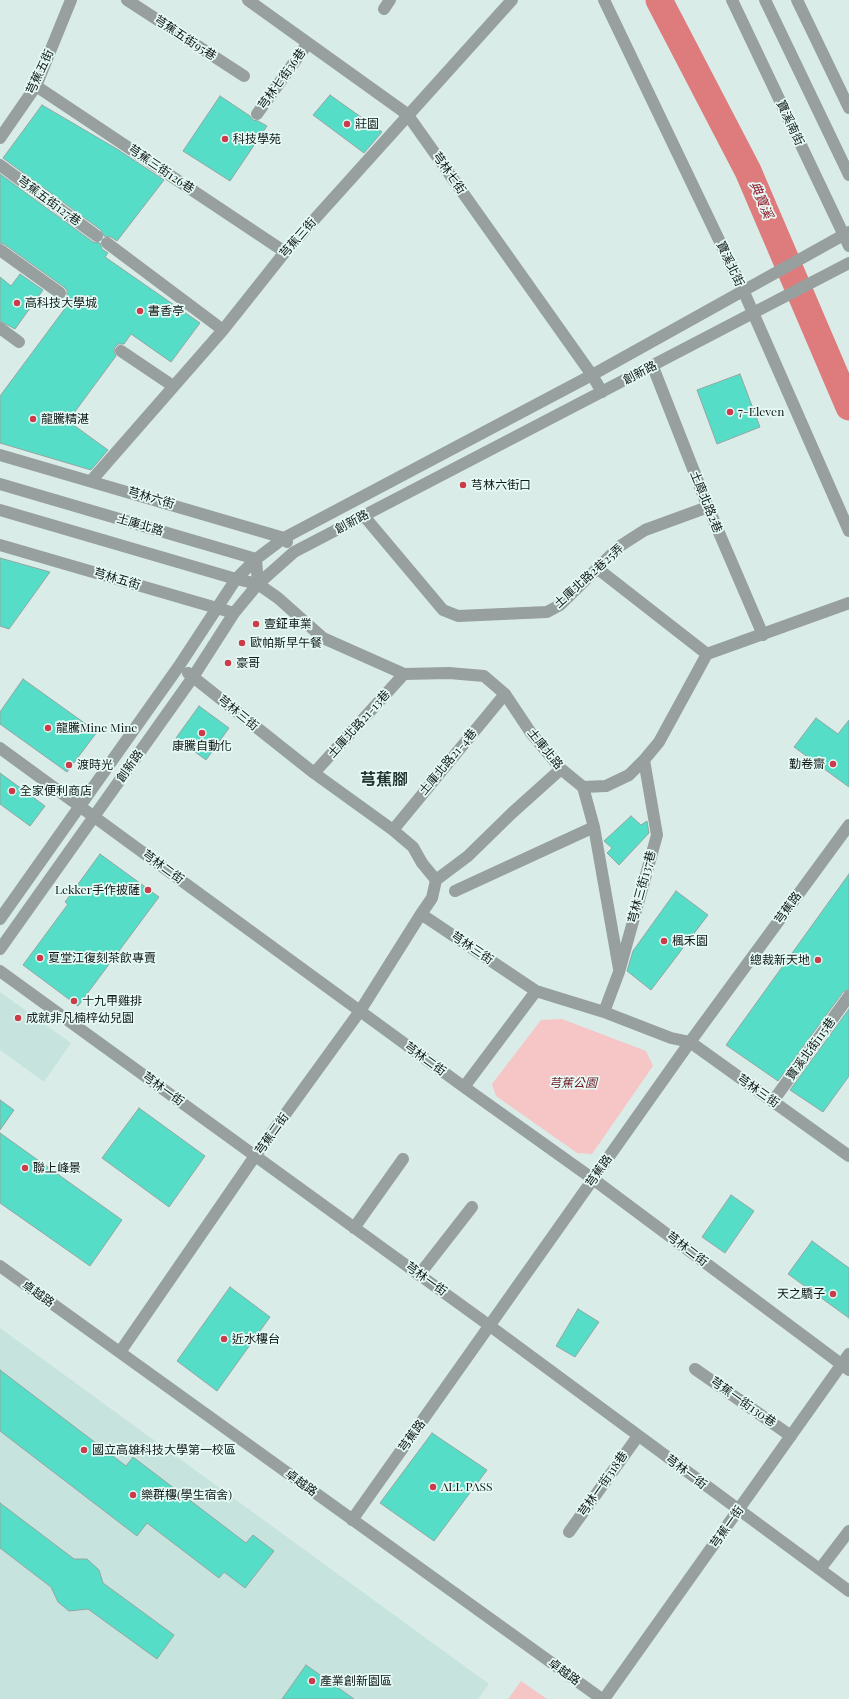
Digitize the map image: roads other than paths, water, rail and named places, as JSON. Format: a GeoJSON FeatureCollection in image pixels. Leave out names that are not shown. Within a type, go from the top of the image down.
{"type":"FeatureCollection","features":[{"type":"Feature","properties":{"kind":"street","name":"芎蕉五街"},"geometry":{"type":"LineString","coordinates":[[0,138],[36,86],[71,0]]}},
{"type":"Feature","properties":{"kind":"street","name":"芎蕉五街95巷"},"geometry":{"type":"LineString","coordinates":[[126,0],[244,76]]}},
{"type":"Feature","properties":{"kind":"street","name":"芎林七街"},"geometry":{"type":"LineString","coordinates":[[248,0],[407,114],[592,375],[602,392]]}},
{"type":"Feature","properties":{"kind":"street","name":"芎蕉三街"},"geometry":{"type":"LineString","coordinates":[[92,481],[223,330],[285,252],[407,114],[512,0]]}},
{"type":"Feature","properties":{"kind":"street","name":"寶溪北街"},"geometry":{"type":"LineString","coordinates":[[604,0],[753,313],[849,530]]}},
{"type":"Feature","properties":{"kind":"street","name":"寶溪南街"},"geometry":{"type":"LineString","coordinates":[[732,0],[846,234],[849,246]]}},
{"type":"Feature","properties":{"kind":"street"},"geometry":{"type":"LineString","coordinates":[[765,0],[849,175]]}},
{"type":"Feature","properties":{"kind":"street"},"geometry":{"type":"LineString","coordinates":[[797,0],[849,108]]}},
{"type":"Feature","properties":{"kind":"street","name":"芎林七街36巷"},"geometry":{"type":"LineString","coordinates":[[257,114],[308,43]]}},
{"type":"Feature","properties":{"kind":"street","name":"芎蕉三街126巷"},"geometry":{"type":"LineString","coordinates":[[36,86],[285,252]]}},
{"type":"Feature","properties":{"kind":"street","name":"芎蕉五街127巷"},"geometry":{"type":"LineString","coordinates":[[0,165],[223,330]]}},
{"type":"Feature","properties":{"kind":"street","name":"創新路"},"geometry":{"type":"LineString","coordinates":[[0,919],[179,666],[216,607],[236,579],[256,559],[284,538],[592,375],[742,290],[846,234]]}},
{"type":"Feature","properties":{"kind":"street"},"geometry":{"type":"LineString","coordinates":[[0,250],[60,294]]}},
{"type":"Feature","properties":{"kind":"street","name":"創新路"},"geometry":{"type":"LineString","coordinates":[[0,949],[194,677],[234,613],[258,584],[294,552],[653,367],[847,264]]}},
{"type":"Feature","properties":{"kind":"street"},"geometry":{"type":"LineString","coordinates":[[0,328],[19,342]]}},
{"type":"Feature","properties":{"kind":"street"},"geometry":{"type":"LineString","coordinates":[[121,351],[173,386]]}},
{"type":"Feature","properties":{"kind":"street","name":"土庫北路2巷"},"geometry":{"type":"LineString","coordinates":[[653,367],[708,507],[763,635]]}},
{"type":"Feature","properties":{"kind":"street","name":"芎林六街"},"geometry":{"type":"LineString","coordinates":[[0,455],[284,538]]}},
{"type":"Feature","properties":{"kind":"street","name":"土庫北路"},"geometry":{"type":"LineString","coordinates":[[0,484],[256,559]]}},
{"type":"Feature","properties":{"kind":"street","name":"土庫北路2巷25弄"},"geometry":{"type":"LineString","coordinates":[[364,516],[443,610],[458,616],[547,612],[560,605],[620,546],[645,530],[708,507]]}},
{"type":"Feature","properties":{"kind":"street","name":"土庫北路"},"geometry":{"type":"LineString","coordinates":[[0,510],[236,579],[258,584],[278,598],[323,638],[404,674],[449,673],[484,676],[505,694],[531,733],[561,770],[583,787]]}},
{"type":"Feature","properties":{"kind":"street"},"geometry":{"type":"LineString","coordinates":[[284,538],[294,552]]}},
{"type":"Feature","properties":{"kind":"street","name":"芎林五街"},"geometry":{"type":"LineString","coordinates":[[0,545],[234,613]]}},
{"type":"Feature","properties":{"kind":"street"},"geometry":{"type":"LineString","coordinates":[[256,559],[258,584]]}},
{"type":"Feature","properties":{"kind":"street"},"geometry":{"type":"LineString","coordinates":[[598,568],[707,654]]}},
{"type":"Feature","properties":{"kind":"street"},"geometry":{"type":"LineString","coordinates":[[619,972],[594,827],[583,787],[606,786],[629,775],[644,760],[660,742],[707,654],[849,603]]}},
{"type":"Feature","properties":{"kind":"street","name":"芎林三街"},"geometry":{"type":"LineString","coordinates":[[179,666],[314,774],[392,830],[413,847],[422,863],[436,880]]}},
{"type":"Feature","properties":{"kind":"street","name":"土庫北路21-13巷"},"geometry":{"type":"LineString","coordinates":[[314,774],[404,674]]}},
{"type":"Feature","properties":{"kind":"street","name":"土庫北路21-4巷"},"geometry":{"type":"LineString","coordinates":[[392,830],[505,694]]}},
{"type":"Feature","properties":{"kind":"street","name":"芎林二街"},"geometry":{"type":"LineString","coordinates":[[0,748],[360,1012],[593,1179],[845,1367]]}},
{"type":"Feature","properties":{"kind":"street","name":"芎林三街137巷"},"geometry":{"type":"LineString","coordinates":[[604,1012],[619,972],[657,835],[644,760]]}},
{"type":"Feature","properties":{"kind":"street"},"geometry":{"type":"LineString","coordinates":[[421,914],[432,898],[436,880],[468,856],[512,812],[561,770]]}},
{"type":"Feature","properties":{"kind":"street","name":"芎蕉路"},"geometry":{"type":"LineString","coordinates":[[352,1520],[690,1042],[849,825]]}},
{"type":"Feature","properties":{"kind":"street"},"geometry":{"type":"LineString","coordinates":[[455,891],[594,827]]}},
{"type":"Feature","properties":{"kind":"street","name":"芎林三街"},"geometry":{"type":"LineString","coordinates":[[421,914],[536,991],[604,1012],[671,1038],[690,1042],[849,1156]]}},
{"type":"Feature","properties":{"kind":"street","name":"芎蕉二街"},"geometry":{"type":"LineString","coordinates":[[120,1352],[255,1156],[360,1012],[421,914]]}},
{"type":"Feature","properties":{"kind":"street","name":"芎林一街"},"geometry":{"type":"LineString","coordinates":[[0,971],[490,1326],[849,1591]]}},
{"type":"Feature","properties":{"kind":"street"},"geometry":{"type":"LineString","coordinates":[[464,1087],[536,991]]}},
{"type":"Feature","properties":{"kind":"street","name":"寶溪北街115巷"},"geometry":{"type":"LineString","coordinates":[[773,1101],[849,996]]}},
{"type":"Feature","properties":{"kind":"street"},"geometry":{"type":"LineString","coordinates":[[354,1228],[403,1159]]}},
{"type":"Feature","properties":{"kind":"street"},"geometry":{"type":"LineString","coordinates":[[419,1275],[472,1207]]}},
{"type":"Feature","properties":{"kind":"street","name":"卓越路"},"geometry":{"type":"LineString","coordinates":[[0,1266],[603,1699]]}},
{"type":"Feature","properties":{"kind":"street","name":"芎蕉一街"},"geometry":{"type":"LineString","coordinates":[[603,1699],[791,1436],[845,1367],[849,1354]]}},
{"type":"Feature","properties":{"kind":"street","name":"芎蕉一街130巷"},"geometry":{"type":"LineString","coordinates":[[695,1369],[791,1436]]}},
{"type":"Feature","properties":{"kind":"street","name":"芎林一街318巷"},"geometry":{"type":"LineString","coordinates":[[569,1532],[638,1436]]}},
{"type":"Feature","properties":{"kind":"street"},"geometry":{"type":"LineString","coordinates":[[820,1569],[849,1531]]}},
{"type":"Feature","properties":{"kind":"waterway","name":"典寶溪"},"geometry":{"type":"LineString","coordinates":[[659,0],[748,171],[849,407]]}},
{"type":"Feature","properties":{"kind":"place","name":"莊園"},"geometry":{"type":"Point","coordinates":[347,124]}},
{"type":"Feature","properties":{"kind":"place","name":"科技學苑"},"geometry":{"type":"Point","coordinates":[225,139]}},
{"type":"Feature","properties":{"kind":"place","name":"高科技大學城"},"geometry":{"type":"Point","coordinates":[17,303]}},
{"type":"Feature","properties":{"kind":"place","name":"書香亭"},"geometry":{"type":"Point","coordinates":[140,311]}},
{"type":"Feature","properties":{"kind":"place","name":"7-Eleven"},"geometry":{"type":"Point","coordinates":[730,412]}},
{"type":"Feature","properties":{"kind":"place","name":"龍騰精湛"},"geometry":{"type":"Point","coordinates":[33,419]}},
{"type":"Feature","properties":{"kind":"place","name":"芎林六街口"},"geometry":{"type":"Point","coordinates":[463,485]}},
{"type":"Feature","properties":{"kind":"place","name":"壹鉦車業"},"geometry":{"type":"Point","coordinates":[256,624]}},
{"type":"Feature","properties":{"kind":"place","name":"歐帕斯早午餐"},"geometry":{"type":"Point","coordinates":[242,643]}},
{"type":"Feature","properties":{"kind":"place","name":"豪哥"},"geometry":{"type":"Point","coordinates":[228,663]}},
{"type":"Feature","properties":{"kind":"place","name":"龍騰Mine Mine"},"geometry":{"type":"Point","coordinates":[48,728]}},
{"type":"Feature","properties":{"kind":"place","name":"康騰自動化"},"geometry":{"type":"Point","coordinates":[202,733]}},
{"type":"Feature","properties":{"kind":"place","name":"勤卷齋"},"geometry":{"type":"Point","coordinates":[833,764]}},
{"type":"Feature","properties":{"kind":"place","name":"渡時光"},"geometry":{"type":"Point","coordinates":[69,765]}},
{"type":"Feature","properties":{"kind":"place","name":"全家便利商店"},"geometry":{"type":"Point","coordinates":[12,791]}},
{"type":"Feature","properties":{"kind":"place","name":"Lekker手作披薩"},"geometry":{"type":"Point","coordinates":[148,890]}},
{"type":"Feature","properties":{"kind":"place","name":"楓禾園"},"geometry":{"type":"Point","coordinates":[664,941]}},
{"type":"Feature","properties":{"kind":"place","name":"夏堂江復刻茶飲專賣"},"geometry":{"type":"Point","coordinates":[40,958]}},
{"type":"Feature","properties":{"kind":"place","name":"總裁新天地"},"geometry":{"type":"Point","coordinates":[818,960]}},
{"type":"Feature","properties":{"kind":"place","name":"十九甲雞排"},"geometry":{"type":"Point","coordinates":[74,1001]}},
{"type":"Feature","properties":{"kind":"place","name":"成就非凡楠梓幼兒園"},"geometry":{"type":"Point","coordinates":[18,1018]}},
{"type":"Feature","properties":{"kind":"place","name":"聯上峰景"},"geometry":{"type":"Point","coordinates":[25,1168]}},
{"type":"Feature","properties":{"kind":"place","name":"天之驕子"},"geometry":{"type":"Point","coordinates":[833,1294]}},
{"type":"Feature","properties":{"kind":"place","name":"近水樓台"},"geometry":{"type":"Point","coordinates":[224,1339]}},
{"type":"Feature","properties":{"kind":"place","name":"國立高雄科技大學第一校區"},"geometry":{"type":"Point","coordinates":[84,1450]}},
{"type":"Feature","properties":{"kind":"place","name":"ALL PASS"},"geometry":{"type":"Point","coordinates":[433,1487]}},
{"type":"Feature","properties":{"kind":"place","name":"樂群樓(學生宿舍)"},"geometry":{"type":"Point","coordinates":[133,1495]}},
{"type":"Feature","properties":{"kind":"place","name":"產業創新園區"},"geometry":{"type":"Point","coordinates":[312,1681]}},
{"type":"Feature","properties":{"kind":"district","name":"芎蕉腳"},"geometry":{"type":"Point","coordinates":[384,780]}},
{"type":"Feature","properties":{"kind":"park label","name":"芎蕉公園"},"geometry":{"type":"Point","coordinates":[573,1083]}}]}
